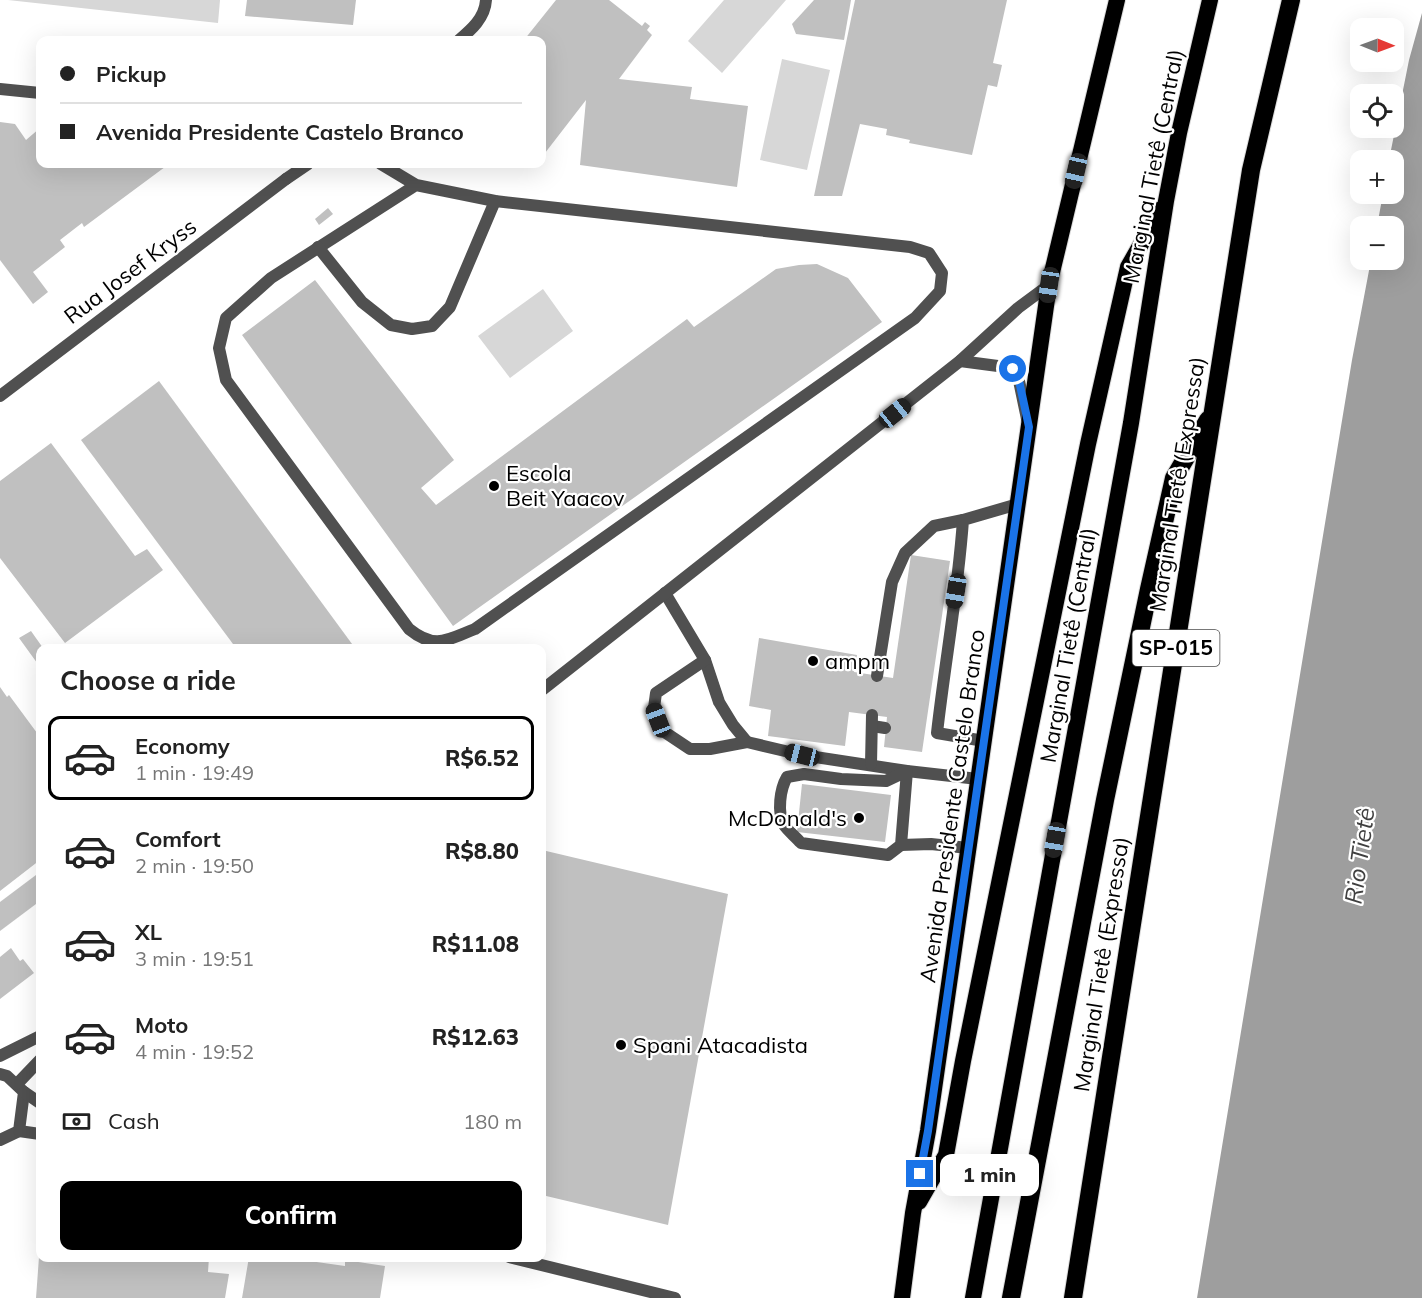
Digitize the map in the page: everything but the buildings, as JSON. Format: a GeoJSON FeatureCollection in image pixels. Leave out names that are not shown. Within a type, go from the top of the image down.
{"type":"FeatureCollection","features":[{"type":"Feature","properties":{"kind":"highway","name":"Avenida Presidente Castelo Branco"},"geometry":{"type":"LineString","coordinates":[[902,1298],[1049,285],[1117,0]]}},
{"type":"Feature","properties":{"kind":"highway","name":"Marginal Tietê (Central)"},"geometry":{"type":"LineString","coordinates":[[973,1298],[1131,423],[1166,201],[1179,133],[1210,0]]}},
{"type":"Feature","properties":{"kind":"highway","name":"Marginal Tietê (Expressa)"},"geometry":{"type":"LineString","coordinates":[[1074,1298],[1251,170],[1292,0]]}},
{"type":"Feature","properties":{"kind":"highway"},"geometry":{"type":"LineString","coordinates":[[913,1213],[946,1155],[1088,444],[1128,267],[1166,201]]}},
{"type":"Feature","properties":{"kind":"highway"},"geometry":{"type":"LineString","coordinates":[[1011,1298],[1105,800],[1171,489],[1174,478],[1213,411]]}},
{"type":"Feature","properties":{"kind":"street"},"geometry":{"type":"LineString","coordinates":[[464,36],[476,26],[486,6],[486,0]]}},
{"type":"Feature","properties":{"kind":"street"},"geometry":{"type":"LineString","coordinates":[[0,89],[36,93]]}},
{"type":"Feature","properties":{"kind":"street","name":"Rua Josef Kryss"},"geometry":{"type":"LineString","coordinates":[[0,396],[302,168]]}},
{"type":"Feature","properties":{"kind":"street"},"geometry":{"type":"LineString","coordinates":[[388,168],[416,185],[495,201],[910,247],[929,253],[942,273],[940,291],[915,318],[475,629],[437,642],[423,640],[409,629],[226,380],[219,348],[226,318],[271,278],[416,185]]}},
{"type":"Feature","properties":{"kind":"street"},"geometry":{"type":"LineString","coordinates":[[318,247],[362,302],[391,325],[412,330],[432,326],[450,307],[495,201]]}},
{"type":"Feature","properties":{"kind":"street"},"geometry":{"type":"LineString","coordinates":[[546,687],[960,361],[1018,308],[1049,285]]}},
{"type":"Feature","properties":{"kind":"street"},"geometry":{"type":"LineString","coordinates":[[960,361],[1013,369],[1018,376],[1029,427]]}},
{"type":"Feature","properties":{"kind":"street"},"geometry":{"type":"LineString","coordinates":[[877,676],[892,582],[905,553],[934,526],[1018,504]]}},
{"type":"Feature","properties":{"kind":"street"},"geometry":{"type":"LineString","coordinates":[[963,520],[960,571],[931,733],[984,741]]}},
{"type":"Feature","properties":{"kind":"street"},"geometry":{"type":"LineString","coordinates":[[666,593],[705,660],[719,702],[747,742]]}},
{"type":"Feature","properties":{"kind":"street"},"geometry":{"type":"LineString","coordinates":[[705,660],[656,693],[654,708],[663,731],[690,749],[710,749],[747,742],[802,755],[978,779]]}},
{"type":"Feature","properties":{"kind":"street"},"geometry":{"type":"LineString","coordinates":[[871,764],[872,721],[885,728]]}},
{"type":"Feature","properties":{"kind":"street"},"geometry":{"type":"LineString","coordinates":[[901,844],[907,771]]}},
{"type":"Feature","properties":{"kind":"street"},"geometry":{"type":"LineString","coordinates":[[907,771],[886,781],[804,774],[787,777],[782,786],[780,813],[784,825],[801,843],[888,855],[901,844],[968,848]]}},
{"type":"Feature","properties":{"kind":"street"},"geometry":{"type":"LineString","coordinates":[[0,1056],[36,1038]]}},
{"type":"Feature","properties":{"kind":"street"},"geometry":{"type":"LineString","coordinates":[[20,1131],[21,1088],[36,1066]]}},
{"type":"Feature","properties":{"kind":"street"},"geometry":{"type":"LineString","coordinates":[[0,1074],[7,1076],[36,1100]]}},
{"type":"Feature","properties":{"kind":"street"},"geometry":{"type":"LineString","coordinates":[[0,1140],[20,1131],[36,1133]]}},
{"type":"Feature","properties":{"kind":"street"},"geometry":{"type":"LineString","coordinates":[[529,1262],[675,1298]]}},
{"type":"Feature","properties":{"kind":"shaded area"},"geometry":{"type":"Polygon","coordinates":[[[8,0],[220,0],[218,23],[8,0]]]}},
{"type":"Feature","properties":{"kind":"shaded area"},"geometry":{"type":"Polygon","coordinates":[[[724,0],[786,0],[722,73],[688,41],[724,0]]]}},
{"type":"Feature","properties":{"kind":"shaded area"},"geometry":{"type":"Polygon","coordinates":[[[782,59],[830,70],[807,170],[760,160],[782,59]]]}},
{"type":"Feature","properties":{"kind":"shaded area"},"geometry":{"type":"Polygon","coordinates":[[[543,289],[573,331],[510,378],[478,336],[543,289]]]}},
{"type":"Feature","properties":{"kind":"water","name":"Rio Tietê"},"geometry":{"type":"Polygon","coordinates":[[[1422,13],[1422,1298],[1197,1298],[1352,360],[1369,270],[1404,270],[1404,216],[1379,216],[1381,204],[1404,204],[1404,150],[1391,150],[1393,138],[1404,138],[1404,85],[1422,13]]]}},
{"type":"Feature","properties":{"kind":"place","name":"Escola Beit Yaacov"},"geometry":{"type":"Point","coordinates":[494,486]}},
{"type":"Feature","properties":{"kind":"place","name":"ampm"},"geometry":{"type":"Point","coordinates":[813,661]}},
{"type":"Feature","properties":{"kind":"place","name":"McDonald's"},"geometry":{"type":"Point","coordinates":[859,818]}},
{"type":"Feature","properties":{"kind":"place","name":"Spani Atacadista"},"geometry":{"type":"Point","coordinates":[621,1045]}},
{"type":"Feature","properties":{"kind":"route"},"geometry":{"type":"LineString","coordinates":[[920,1174],[1029,427],[1018,376],[1013,369]]}}]}
